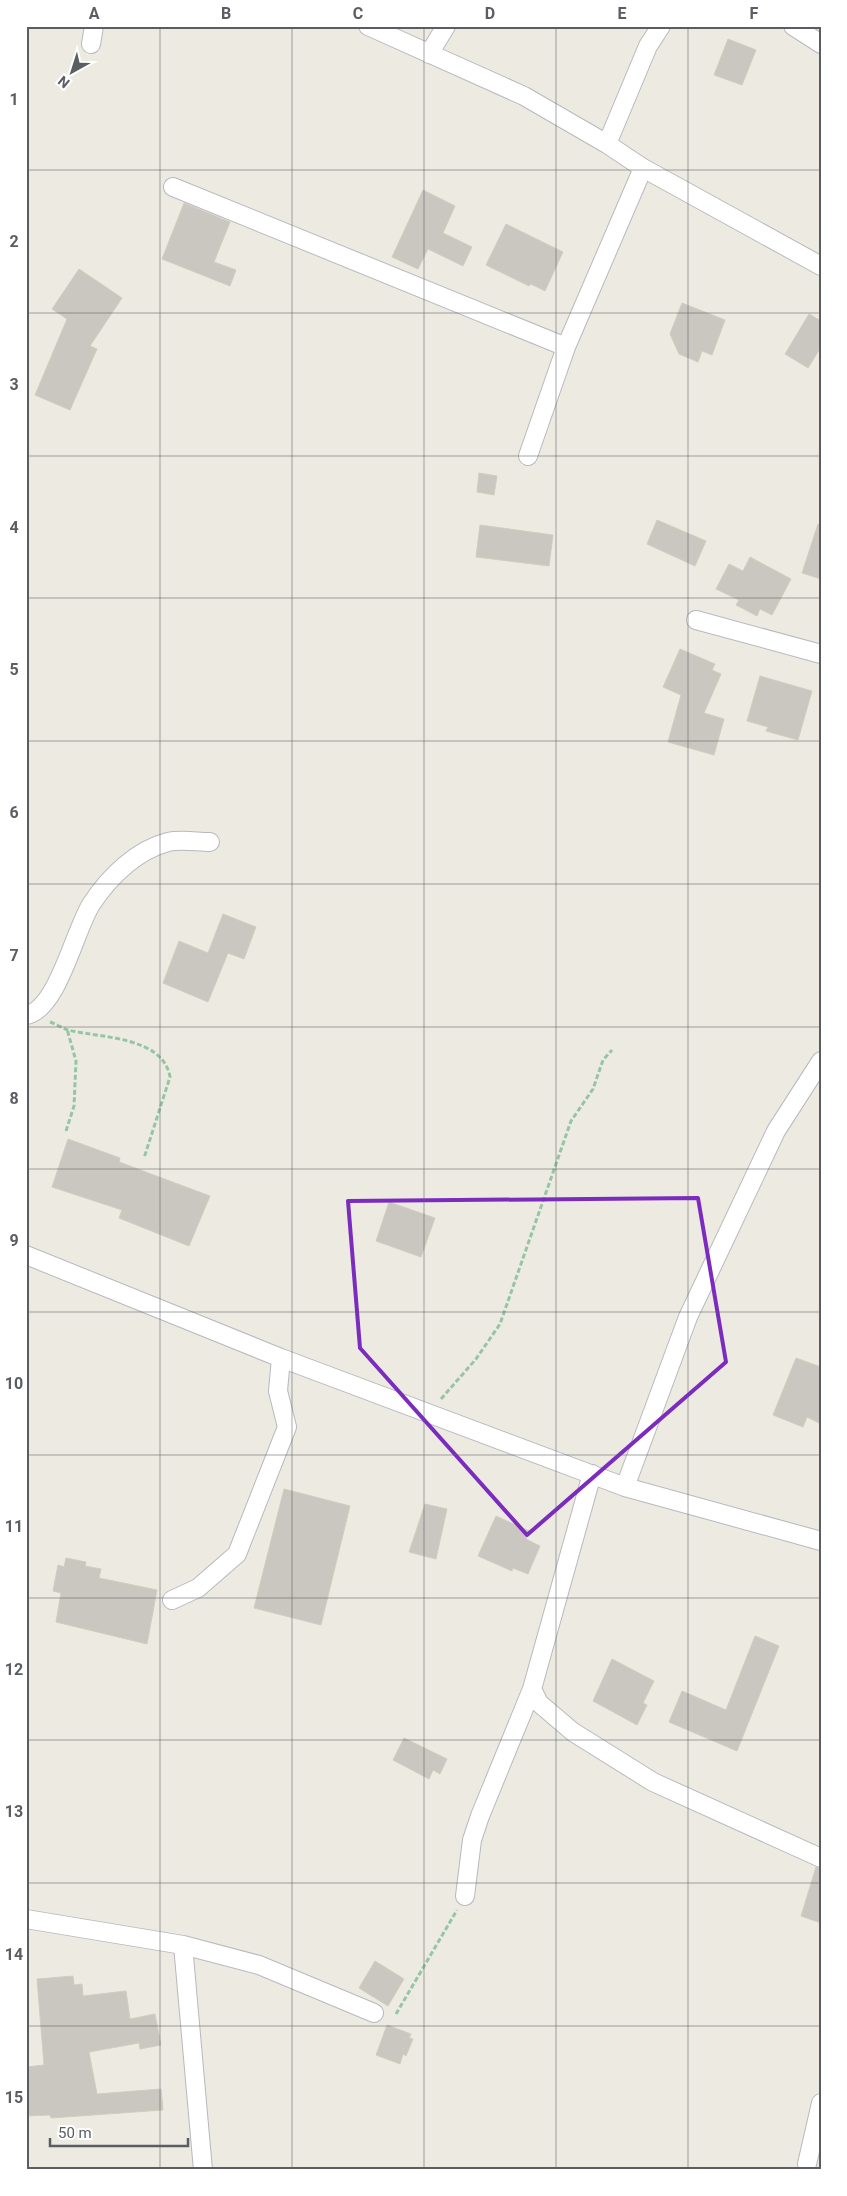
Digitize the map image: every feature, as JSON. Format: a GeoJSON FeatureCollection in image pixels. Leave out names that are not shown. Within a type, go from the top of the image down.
{"type":"FeatureCollection","features":[{"type":"Feature","properties":{"kind":"street"},"geometry":{"type":"LineString","coordinates":[[91,44],[94,26]]}},
{"type":"Feature","properties":{"kind":"street"},"geometry":{"type":"LineString","coordinates":[[368,26],[524,96],[607,144],[643,168],[821,266]]}},
{"type":"Feature","properties":{"kind":"street"},"geometry":{"type":"LineString","coordinates":[[428,54],[446,26]]}},
{"type":"Feature","properties":{"kind":"street"},"geometry":{"type":"LineString","coordinates":[[607,144],[648,46],[661,26]]}},
{"type":"Feature","properties":{"kind":"street"},"geometry":{"type":"LineString","coordinates":[[793,26],[821,44]]}},
{"type":"Feature","properties":{"kind":"street"},"geometry":{"type":"LineString","coordinates":[[528,456],[566,348],[643,168]]}},
{"type":"Feature","properties":{"kind":"street"},"geometry":{"type":"LineString","coordinates":[[174,187],[566,348]]}},
{"type":"Feature","properties":{"kind":"street"},"geometry":{"type":"LineString","coordinates":[[696,620],[821,654]]}},
{"type":"Feature","properties":{"kind":"street"},"geometry":{"type":"LineString","coordinates":[[30,1014],[47,1000],[57,983],[80,924],[92,902],[109,882],[142,852],[170,842],[210,842]]}},
{"type":"Feature","properties":{"kind":"street"},"geometry":{"type":"LineString","coordinates":[[625,1487],[688,1317],[776,1131],[821,1061]]}},
{"type":"Feature","properties":{"kind":"street"},"geometry":{"type":"LineString","coordinates":[[26,1255],[281,1358],[625,1487],[821,1541]]}},
{"type":"Feature","properties":{"kind":"street"},"geometry":{"type":"LineString","coordinates":[[172,1600],[198,1588],[237,1554],[287,1427],[278,1391],[281,1358]]}},
{"type":"Feature","properties":{"kind":"street"},"geometry":{"type":"LineString","coordinates":[[465,1896],[472,1840],[532,1689],[592,1474]]}},
{"type":"Feature","properties":{"kind":"street"},"geometry":{"type":"LineString","coordinates":[[532,1689],[539,1703],[573,1732],[653,1782],[821,1858]]}},
{"type":"Feature","properties":{"kind":"street"},"geometry":{"type":"LineString","coordinates":[[26,1919],[183,1945],[259,1965],[374,2013]]}},
{"type":"Feature","properties":{"kind":"street"},"geometry":{"type":"LineString","coordinates":[[183,1945],[202,2170]]}},
{"type":"Feature","properties":{"kind":"street"},"geometry":{"type":"LineString","coordinates":[[808,2164],[821,2103]]}},
{"type":"Feature","properties":{"kind":"path"},"geometry":{"type":"LineString","coordinates":[[30,1014],[67,1029],[147,1047],[168,1066],[170,1077],[144,1158]]}},
{"type":"Feature","properties":{"kind":"path"},"geometry":{"type":"LineString","coordinates":[[66,1131],[74,1106],[76,1061],[67,1029]]}},
{"type":"Feature","properties":{"kind":"path"},"geometry":{"type":"LineString","coordinates":[[429,1413],[476,1359],[500,1324],[571,1121],[593,1089],[602,1060],[612,1050]]}},
{"type":"Feature","properties":{"kind":"path"},"geometry":{"type":"LineString","coordinates":[[396,2014],[465,1896]]}},
{"type":"Feature","properties":{"kind":"highlighted area"},"geometry":{"type":"Polygon","coordinates":[[[698,1198],[726,1362],[527,1535],[360,1348],[348,1201],[698,1198]]]}},
{"type":"Feature","properties":{"kind":"building"},"geometry":{"type":"Polygon","coordinates":[[[728,39],[756,50],[742,85],[714,75],[728,39]]]}},
{"type":"Feature","properties":{"kind":"building"},"geometry":{"type":"Polygon","coordinates":[[[423,190],[455,206],[443,233],[472,247],[463,266],[428,249],[418,269],[392,257],[423,190]]]}},
{"type":"Feature","properties":{"kind":"building"},"geometry":{"type":"Polygon","coordinates":[[[184,203],[230,222],[214,262],[236,270],[230,286],[162,259],[184,203]]]}},
{"type":"Feature","properties":{"kind":"building"},"geometry":{"type":"Polygon","coordinates":[[[506,224],[563,252],[545,291],[531,284],[529,286],[486,265],[506,224]]]}},
{"type":"Feature","properties":{"kind":"building"},"geometry":{"type":"Polygon","coordinates":[[[79,269],[122,298],[90,346],[97,349],[70,410],[35,395],[67,319],[52,309],[79,269]]]}},
{"type":"Feature","properties":{"kind":"building"},"geometry":{"type":"Polygon","coordinates":[[[682,303],[725,320],[712,355],[702,351],[698,362],[679,354],[670,334],[682,303]]]}},
{"type":"Feature","properties":{"kind":"building"},"geometry":{"type":"Polygon","coordinates":[[[809,314],[821,321],[821,347],[808,368],[785,354],[809,314]]]}},
{"type":"Feature","properties":{"kind":"building"},"geometry":{"type":"Polygon","coordinates":[[[479,473],[497,476],[494,495],[477,492],[479,473]]]}},
{"type":"Feature","properties":{"kind":"building"},"geometry":{"type":"Polygon","coordinates":[[[657,520],[706,541],[695,566],[647,544],[657,520]]]}},
{"type":"Feature","properties":{"kind":"building"},"geometry":{"type":"Polygon","coordinates":[[[818,524],[821,525],[821,579],[802,573],[818,524]]]}},
{"type":"Feature","properties":{"kind":"building"},"geometry":{"type":"Polygon","coordinates":[[[480,525],[553,535],[549,566],[476,557],[480,525]]]}},
{"type":"Feature","properties":{"kind":"building"},"geometry":{"type":"Polygon","coordinates":[[[750,557],[791,579],[772,615],[760,609],[757,616],[736,605],[739,600],[716,589],[729,564],[743,571],[750,557]]]}},
{"type":"Feature","properties":{"kind":"building"},"geometry":{"type":"Polygon","coordinates":[[[680,649],[715,664],[712,670],[721,674],[704,713],[724,719],[714,755],[668,742],[681,695],[663,687],[680,649]]]}},
{"type":"Feature","properties":{"kind":"building"},"geometry":{"type":"Polygon","coordinates":[[[760,676],[812,691],[798,740],[766,731],[768,727],[747,721],[760,676]]]}},
{"type":"Feature","properties":{"kind":"building"},"geometry":{"type":"Polygon","coordinates":[[[223,914],[256,927],[244,959],[228,953],[208,1002],[163,983],[179,941],[208,953],[223,914]]]}},
{"type":"Feature","properties":{"kind":"building"},"geometry":{"type":"Polygon","coordinates":[[[68,1139],[120,1158],[119,1162],[210,1196],[189,1246],[119,1218],[122,1210],[52,1187],[68,1139]]]}},
{"type":"Feature","properties":{"kind":"building"},"geometry":{"type":"Polygon","coordinates":[[[389,1202],[435,1218],[421,1257],[376,1241],[389,1202]]]}},
{"type":"Feature","properties":{"kind":"building"},"geometry":{"type":"Polygon","coordinates":[[[796,1358],[821,1367],[821,1424],[807,1417],[803,1427],[773,1415],[796,1358]]]}},
{"type":"Feature","properties":{"kind":"building"},"geometry":{"type":"Polygon","coordinates":[[[284,1489],[350,1506],[321,1625],[254,1608],[284,1489]]]}},
{"type":"Feature","properties":{"kind":"building"},"geometry":{"type":"Polygon","coordinates":[[[425,1504],[447,1509],[436,1559],[409,1552],[425,1504]]]}},
{"type":"Feature","properties":{"kind":"building"},"geometry":{"type":"Polygon","coordinates":[[[496,1516],[529,1531],[526,1539],[540,1546],[528,1574],[513,1568],[512,1571],[478,1556],[496,1516]]]}},
{"type":"Feature","properties":{"kind":"building"},"geometry":{"type":"Polygon","coordinates":[[[66,1558],[86,1562],[85,1566],[101,1569],[99,1578],[157,1590],[147,1644],[56,1622],[61,1593],[53,1591],[58,1565],[64,1567],[66,1558]]]}},
{"type":"Feature","properties":{"kind":"building"},"geometry":{"type":"Polygon","coordinates":[[[755,1636],[779,1646],[737,1751],[669,1722],[682,1691],[726,1710],[755,1636]]]}},
{"type":"Feature","properties":{"kind":"building"},"geometry":{"type":"Polygon","coordinates":[[[612,1659],[654,1681],[643,1703],[647,1705],[637,1725],[593,1701],[612,1659]]]}},
{"type":"Feature","properties":{"kind":"building"},"geometry":{"type":"Polygon","coordinates":[[[404,1738],[447,1759],[440,1774],[433,1770],[429,1779],[393,1760],[404,1738]]]}},
{"type":"Feature","properties":{"kind":"building"},"geometry":{"type":"Polygon","coordinates":[[[816,1867],[821,1868],[821,1923],[801,1916],[816,1867]]]}},
{"type":"Feature","properties":{"kind":"building"},"geometry":{"type":"Polygon","coordinates":[[[375,1961],[404,1979],[388,2006],[359,1988],[375,1961]]]}},
{"type":"Feature","properties":{"kind":"building"},"geometry":{"type":"Polygon","coordinates":[[[73,1976],[74,1985],[82,1984],[83,1996],[126,1991],[130,2019],[155,2014],[161,2045],[140,2049],[139,2043],[89,2052],[97,2094],[161,2089],[163,2110],[51,2118],[50,2115],[26,2116],[26,2067],[44,2065],[37,1979],[73,1976]]]}},
{"type":"Feature","properties":{"kind":"building"},"geometry":{"type":"Polygon","coordinates":[[[387,2025],[411,2034],[409,2038],[413,2039],[406,2056],[403,2054],[400,2064],[376,2055],[387,2025]]]}}]}
